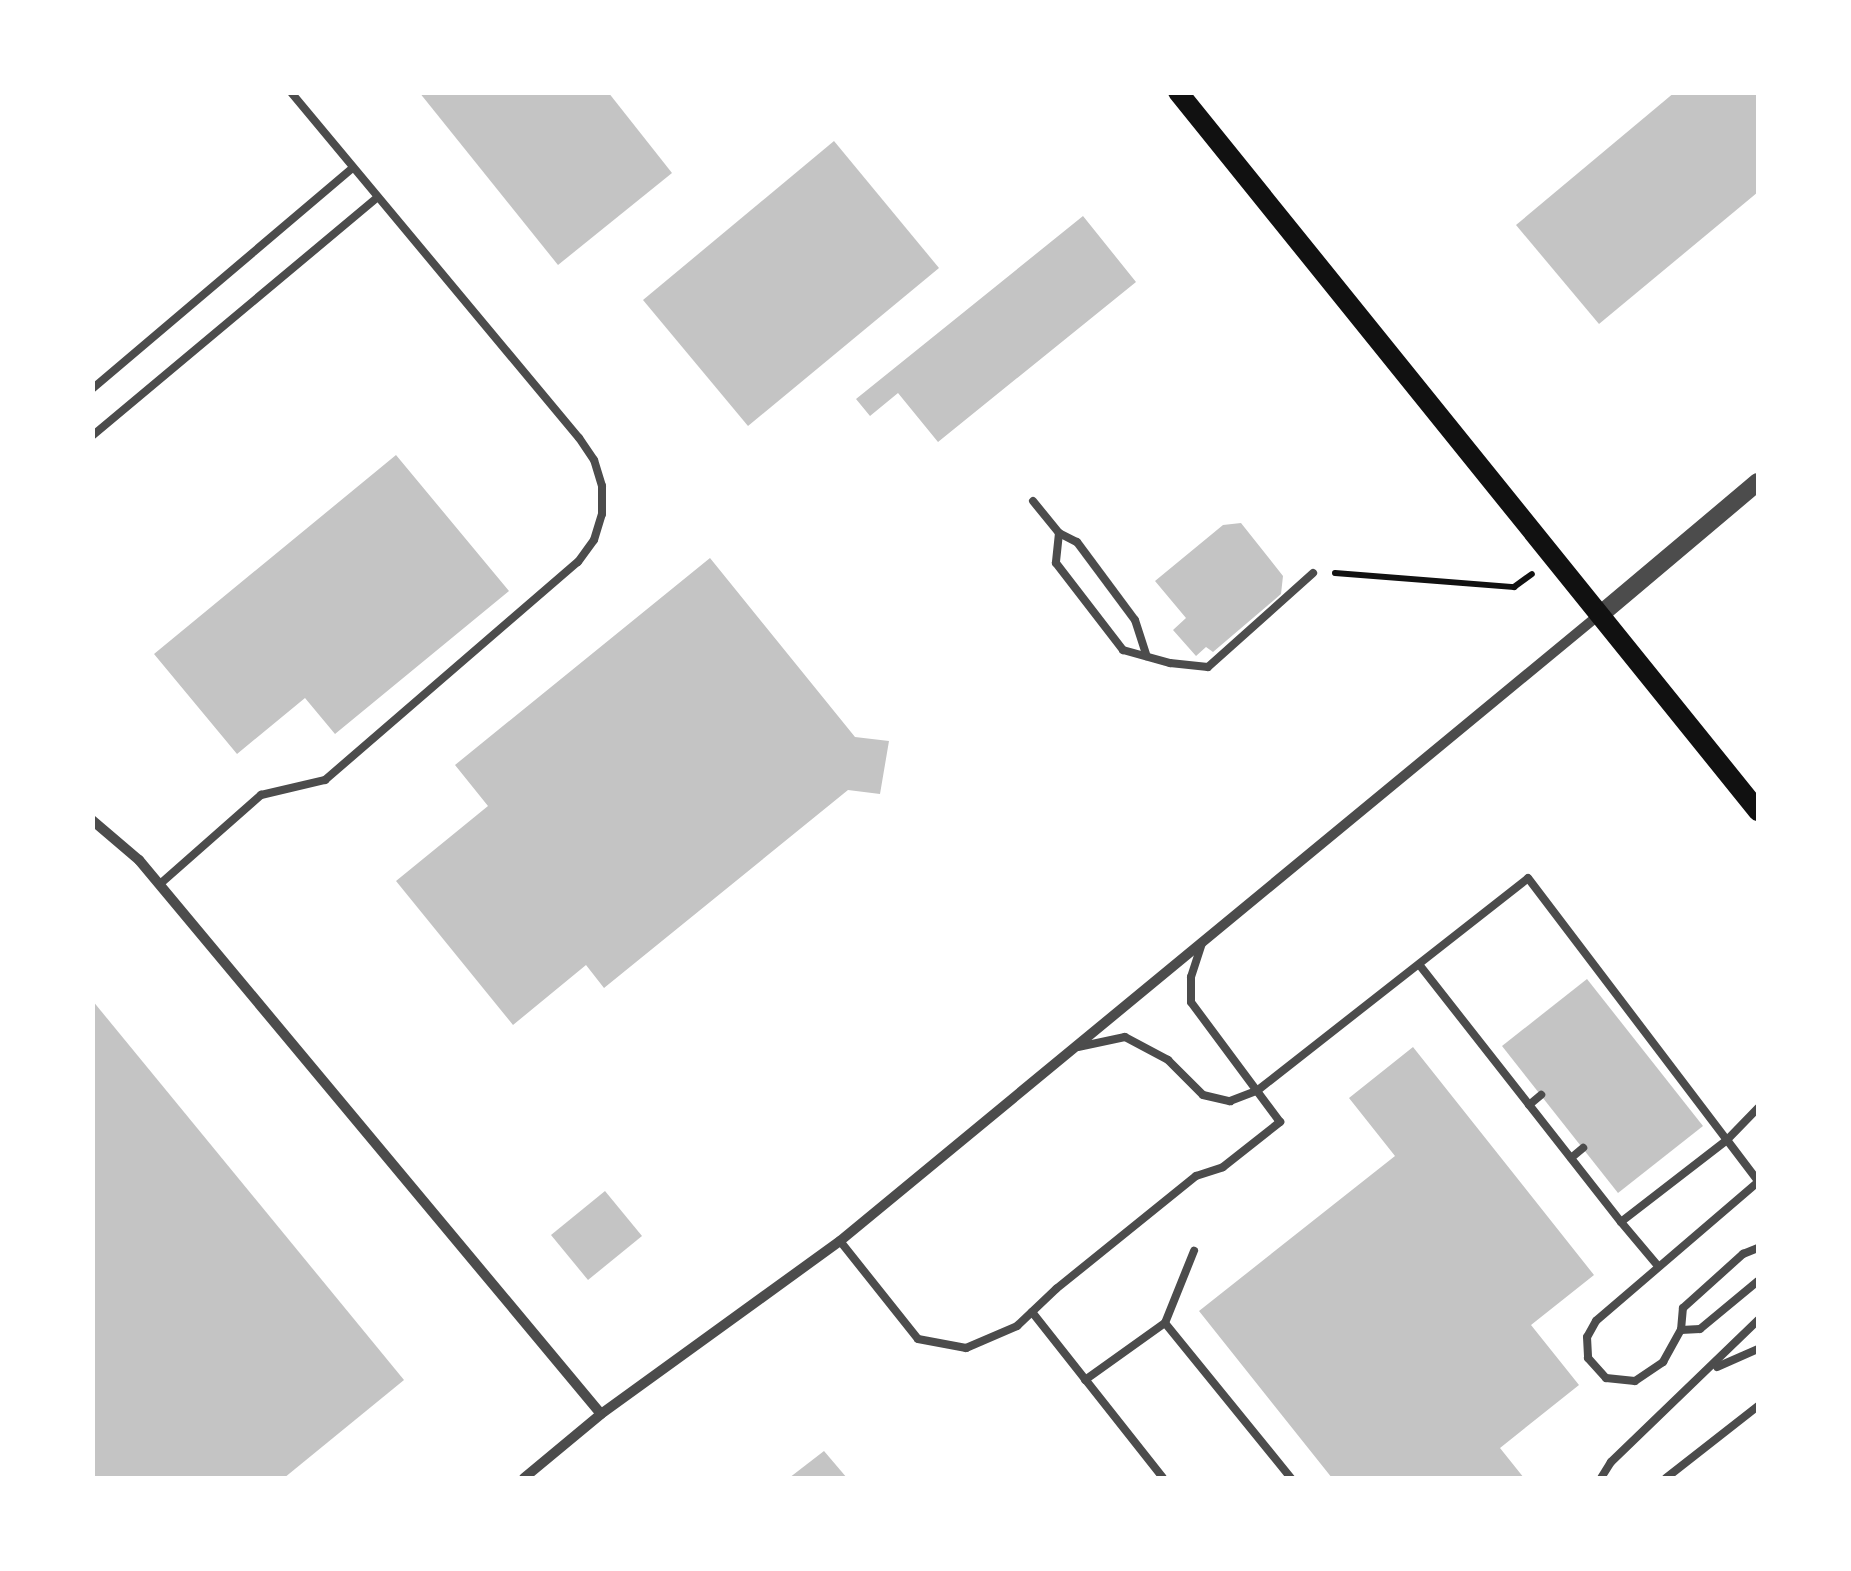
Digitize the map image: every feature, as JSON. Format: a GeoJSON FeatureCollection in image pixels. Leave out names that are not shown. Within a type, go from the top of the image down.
{"type":"FeatureCollection","features":[{"type":"Feature","properties":{"kind":"main road"},"geometry":{"type":"LineString","coordinates":[[1178,92],[1758,811]]}},
{"type":"Feature","properties":{"kind":"street"},"geometry":{"type":"LineString","coordinates":[[524,1478],[601,1414],[840,1241],[1758,482]]}},
{"type":"Feature","properties":{"kind":"street"},"geometry":{"type":"LineString","coordinates":[[92,820],[140,860],[601,1414]]}},
{"type":"Feature","properties":{"kind":"lane"},"geometry":{"type":"LineString","coordinates":[[160,884],[261,794],[325,780],[578,562],[594,540],[602,514],[602,486],[594,460],[579,438],[291,92]]}},
{"type":"Feature","properties":{"kind":"lane"},"geometry":{"type":"LineString","coordinates":[[92,389],[353,168]]}},
{"type":"Feature","properties":{"kind":"lane"},"geometry":{"type":"LineString","coordinates":[[92,436],[377,198]]}},
{"type":"Feature","properties":{"kind":"lane"},"geometry":{"type":"LineString","coordinates":[[1033,501],[1060,533],[1077,542],[1136,620],[1146,656]]}},
{"type":"Feature","properties":{"kind":"lane"},"geometry":{"type":"LineString","coordinates":[[1060,533],[1056,564],[1123,650],[1208,667],[1313,573]]}},
{"type":"Feature","properties":{"kind":"lane"},"geometry":{"type":"LineString","coordinates":[[1076,1048],[1125,1037],[1168,1060],[1203,1095],[1230,1100],[1258,1090],[1528,878],[1758,1182],[1596,1321],[1587,1337],[1588,1358],[1606,1378],[1635,1381],[1662,1362],[1681,1330],[1683,1308],[1743,1254],[1758,1248]]}},
{"type":"Feature","properties":{"kind":"lane"},"geometry":{"type":"LineString","coordinates":[[840,1241],[918,1339],[966,1348],[1018,1326],[1196,1176],[1223,1167],[1280,1122],[1191,1002],[1191,977],[1202,944]]}},
{"type":"Feature","properties":{"kind":"lane"},"geometry":{"type":"LineString","coordinates":[[1420,966],[1658,1266]]}},
{"type":"Feature","properties":{"kind":"lane"},"geometry":{"type":"LineString","coordinates":[[1625,1027],[1635,1018]]}},
{"type":"Feature","properties":{"kind":"lane"},"geometry":{"type":"LineString","coordinates":[[1667,1080],[1675,1071]]}},
{"type":"Feature","properties":{"kind":"lane"},"geometry":{"type":"LineString","coordinates":[[1529,1105],[1542,1095]]}},
{"type":"Feature","properties":{"kind":"lane"},"geometry":{"type":"LineString","coordinates":[[1622,1222],[1727,1140],[1758,1108]]}},
{"type":"Feature","properties":{"kind":"lane"},"geometry":{"type":"LineString","coordinates":[[1571,1158],[1583,1148]]}},
{"type":"Feature","properties":{"kind":"lane"},"geometry":{"type":"LineString","coordinates":[[1085,1380],[1165,1323],[1194,1251]]}},
{"type":"Feature","properties":{"kind":"lane"},"geometry":{"type":"LineString","coordinates":[[1681,1330],[1700,1329],[1758,1280]]}},
{"type":"Feature","properties":{"kind":"lane"},"geometry":{"type":"LineString","coordinates":[[1032,1312],[1163,1478]]}},
{"type":"Feature","properties":{"kind":"lane"},"geometry":{"type":"LineString","coordinates":[[1601,1478],[1611,1462],[1712,1369],[1758,1320]]}},
{"type":"Feature","properties":{"kind":"lane"},"geometry":{"type":"LineString","coordinates":[[1165,1323],[1291,1478]]}},
{"type":"Feature","properties":{"kind":"lane"},"geometry":{"type":"LineString","coordinates":[[1712,1369],[1758,1349]]}},
{"type":"Feature","properties":{"kind":"lane"},"geometry":{"type":"LineString","coordinates":[[1666,1478],[1758,1406]]}},
{"type":"Feature","properties":{"kind":"path"},"geometry":{"type":"LineString","coordinates":[[1313,573],[1399,575],[1514,587],[1555,558]]}},
{"type":"Feature","properties":{"kind":"building"},"geometry":{"type":"Polygon","coordinates":[[[419,92],[608,92],[672,173],[558,265],[419,92]]]}},
{"type":"Feature","properties":{"kind":"building"},"geometry":{"type":"Polygon","coordinates":[[[1675,92],[1758,92],[1758,192],[1599,324],[1516,225],[1675,92]]]}},
{"type":"Feature","properties":{"kind":"building"},"geometry":{"type":"Polygon","coordinates":[[[834,141],[939,268],[748,426],[643,300],[834,141]]]}},
{"type":"Feature","properties":{"kind":"building"},"geometry":{"type":"Polygon","coordinates":[[[1083,216],[1136,282],[938,442],[898,393],[870,416],[856,399],[1083,216]]]}},
{"type":"Feature","properties":{"kind":"building"},"geometry":{"type":"Polygon","coordinates":[[[396,455],[509,591],[335,734],[305,698],[237,754],[154,654],[396,455]]]}},
{"type":"Feature","properties":{"kind":"building"},"geometry":{"type":"Polygon","coordinates":[[[1241,523],[1283,576],[1281,594],[1213,652],[1206,647],[1196,656],[1173,630],[1186,618],[1155,581],[1223,525],[1241,523]]]}},
{"type":"Feature","properties":{"kind":"building"},"geometry":{"type":"Polygon","coordinates":[[[710,558],[855,737],[889,741],[880,794],[848,790],[604,988],[586,965],[513,1025],[396,881],[488,806],[455,765],[710,558]]]}},
{"type":"Feature","properties":{"kind":"building"},"geometry":{"type":"Polygon","coordinates":[[[1587,979],[1703,1126],[1618,1193],[1502,1046],[1587,979]]]}},
{"type":"Feature","properties":{"kind":"building"},"geometry":{"type":"Polygon","coordinates":[[[92,1000],[404,1380],[284,1478],[92,1478],[92,1000]]]}},
{"type":"Feature","properties":{"kind":"building"},"geometry":{"type":"Polygon","coordinates":[[[1413,1047],[1594,1275],[1531,1325],[1579,1385],[1500,1448],[1524,1478],[1332,1478],[1199,1311],[1395,1156],[1349,1098],[1413,1047]]]}},
{"type":"Feature","properties":{"kind":"building"},"geometry":{"type":"Polygon","coordinates":[[[605,1191],[642,1236],[588,1280],[551,1235],[605,1191]]]}},
{"type":"Feature","properties":{"kind":"building"},"geometry":{"type":"Polygon","coordinates":[[[824,1451],[847,1478],[789,1478],[824,1451]]]}}]}
